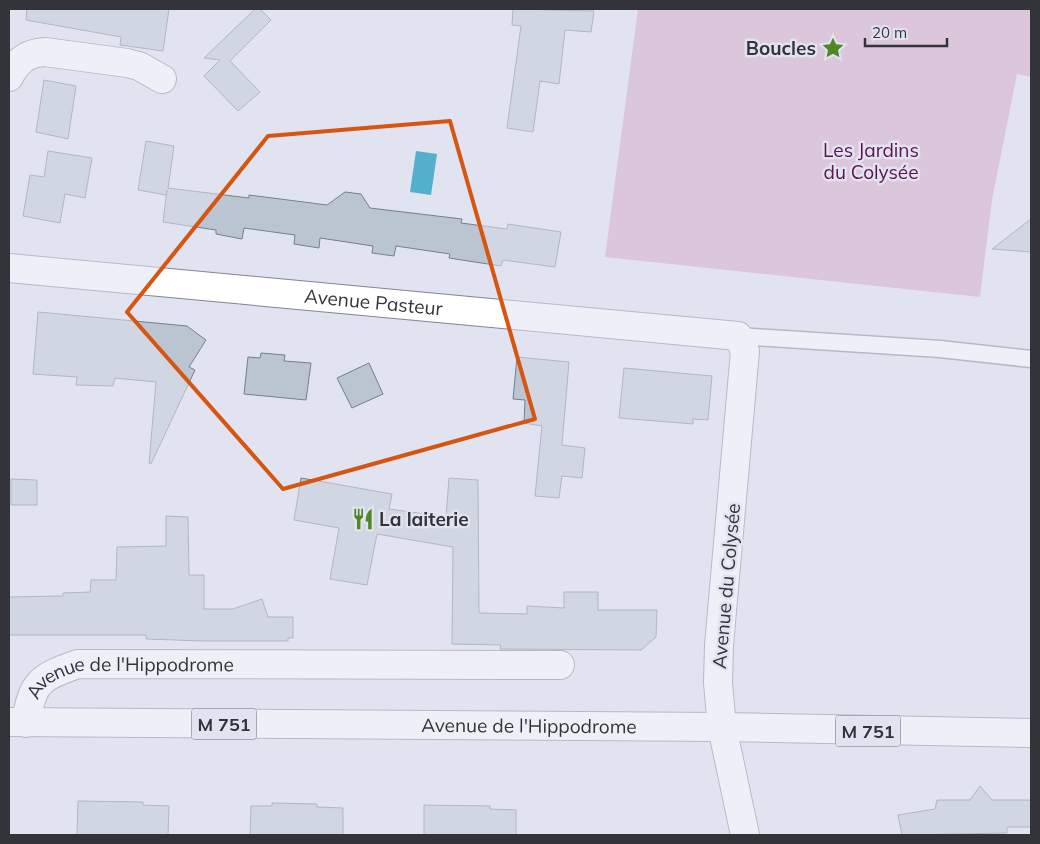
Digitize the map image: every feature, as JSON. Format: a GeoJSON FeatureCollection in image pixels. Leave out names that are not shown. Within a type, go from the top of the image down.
{"type":"FeatureCollection","features":[{"type":"Feature","properties":{"kind":"street"},"geometry":{"type":"LineString","coordinates":[[9,77],[17,63],[24,57],[45,52],[127,62],[139,66],[162,79]]}},
{"type":"Feature","properties":{"kind":"street","name":"Avenue Pasteur"},"geometry":{"type":"LineString","coordinates":[[9,268],[738,336]]}},
{"type":"Feature","properties":{"kind":"street","name":"Avenue du Colysée"},"geometry":{"type":"LineString","coordinates":[[738,336],[745,351],[719,643],[718,683],[722,727],[745,835]]}},
{"type":"Feature","properties":{"kind":"street","name":"Avenue de l'Hippodrome"},"geometry":{"type":"LineString","coordinates":[[560,665],[78,664],[54,672],[38,683],[17,723],[722,727],[1031,733]]}},
{"type":"Feature","properties":{"kind":"lane"},"geometry":{"type":"LineString","coordinates":[[738,336],[940,349],[1031,359]]}},
{"type":"Feature","properties":{"kind":"highlighted area"},"geometry":{"type":"Polygon","coordinates":[[[450,121],[535,419],[283,489],[127,312],[268,136],[450,121]]]}},
{"type":"Feature","properties":{"kind":"green space","name":"Les Jardins du Colysée"},"geometry":{"type":"Polygon","coordinates":[[[638,9],[1031,9],[1031,77],[1017,74],[992,200],[980,297],[605,257],[638,9]]]}},
{"type":"Feature","properties":{"kind":"water"},"geometry":{"type":"Polygon","coordinates":[[[416,151],[437,154],[431,195],[410,192],[416,151]]]}},
{"type":"Feature","properties":{"kind":"building"},"geometry":{"type":"Polygon","coordinates":[[[27,9],[169,9],[163,51],[120,45],[121,37],[26,20],[27,9]]]}},
{"type":"Feature","properties":{"kind":"building"},"geometry":{"type":"Polygon","coordinates":[[[255,9],[260,9],[271,20],[230,61],[260,92],[238,111],[204,76],[220,60],[204,58],[255,9]]]}},
{"type":"Feature","properties":{"kind":"building"},"geometry":{"type":"Polygon","coordinates":[[[513,9],[594,11],[591,32],[565,30],[559,84],[540,81],[533,132],[507,128],[521,26],[512,25],[513,9]]]}},
{"type":"Feature","properties":{"kind":"building"},"geometry":{"type":"Polygon","coordinates":[[[44,80],[76,86],[68,139],[36,132],[44,80]]]}},
{"type":"Feature","properties":{"kind":"building"},"geometry":{"type":"Polygon","coordinates":[[[146,141],[174,146],[168,188],[249,198],[249,195],[327,205],[345,192],[361,194],[370,208],[462,219],[461,223],[507,229],[508,224],[561,232],[555,267],[503,260],[501,266],[449,258],[450,254],[396,246],[394,256],[372,253],[373,246],[320,238],[319,248],[294,244],[295,235],[244,228],[242,239],[216,234],[216,230],[163,222],[167,190],[166,195],[138,190],[146,141]]]}},
{"type":"Feature","properties":{"kind":"building"},"geometry":{"type":"Polygon","coordinates":[[[48,151],[92,158],[85,198],[65,194],[60,223],[23,216],[30,175],[44,177],[48,151]]]}},
{"type":"Feature","properties":{"kind":"building"},"geometry":{"type":"Polygon","coordinates":[[[1031,219],[1031,252],[992,249],[1031,219]]]}},
{"type":"Feature","properties":{"kind":"building"},"geometry":{"type":"Polygon","coordinates":[[[38,312],[187,326],[206,340],[189,367],[195,370],[151,464],[149,463],[156,382],[115,378],[113,386],[76,385],[77,377],[33,374],[38,312]]]}},
{"type":"Feature","properties":{"kind":"building"},"geometry":{"type":"Polygon","coordinates":[[[261,353],[285,355],[284,361],[311,363],[306,400],[244,394],[248,357],[260,358],[261,353]]]}},
{"type":"Feature","properties":{"kind":"building"},"geometry":{"type":"Polygon","coordinates":[[[517,357],[569,362],[562,445],[585,448],[582,478],[562,476],[559,498],[535,496],[542,426],[524,423],[525,400],[513,399],[517,357]]]}},
{"type":"Feature","properties":{"kind":"building"},"geometry":{"type":"Polygon","coordinates":[[[369,363],[383,394],[352,408],[337,378],[369,363]]]}},
{"type":"Feature","properties":{"kind":"building"},"geometry":{"type":"Polygon","coordinates":[[[624,368],[712,376],[708,420],[693,419],[693,424],[619,418],[624,368]]]}},
{"type":"Feature","properties":{"kind":"building"},"geometry":{"type":"Polygon","coordinates":[[[301,478],[392,494],[389,509],[446,517],[449,478],[478,480],[479,613],[527,614],[527,606],[564,608],[564,592],[598,592],[598,610],[657,610],[656,637],[641,650],[500,649],[501,645],[452,644],[453,547],[377,534],[367,585],[330,579],[339,528],[294,520],[301,478]]]}},
{"type":"Feature","properties":{"kind":"building"},"geometry":{"type":"Polygon","coordinates":[[[11,479],[37,480],[37,505],[11,505],[11,479]]]}},
{"type":"Feature","properties":{"kind":"building"},"geometry":{"type":"Polygon","coordinates":[[[166,516],[188,517],[189,575],[204,575],[204,609],[233,609],[262,599],[268,617],[293,617],[293,638],[288,638],[288,641],[203,641],[146,639],[146,635],[9,635],[9,597],[63,596],[63,593],[90,592],[91,580],[116,580],[117,547],[166,546],[166,516]]]}},
{"type":"Feature","properties":{"kind":"building"},"geometry":{"type":"Polygon","coordinates":[[[980,786],[992,800],[1031,800],[1031,827],[1007,827],[1007,833],[902,835],[898,815],[935,809],[937,800],[970,800],[980,786]]]}},
{"type":"Feature","properties":{"kind":"building"},"geometry":{"type":"Polygon","coordinates":[[[78,801],[143,802],[143,805],[169,806],[168,835],[77,835],[78,801]]]}},
{"type":"Feature","properties":{"kind":"building"},"geometry":{"type":"Polygon","coordinates":[[[272,803],[317,804],[317,807],[343,808],[343,835],[250,835],[251,806],[272,806],[272,803]]]}},
{"type":"Feature","properties":{"kind":"building"},"geometry":{"type":"Polygon","coordinates":[[[424,805],[490,806],[490,809],[516,810],[516,835],[424,835],[424,805]]]}},
{"type":"Feature","properties":{"kind":"place","name":"Boucles"},"geometry":{"type":"Point","coordinates":[833,48]}},
{"type":"Feature","properties":{"kind":"place","name":"La laiterie"},"geometry":{"type":"Point","coordinates":[363,519]}}]}
